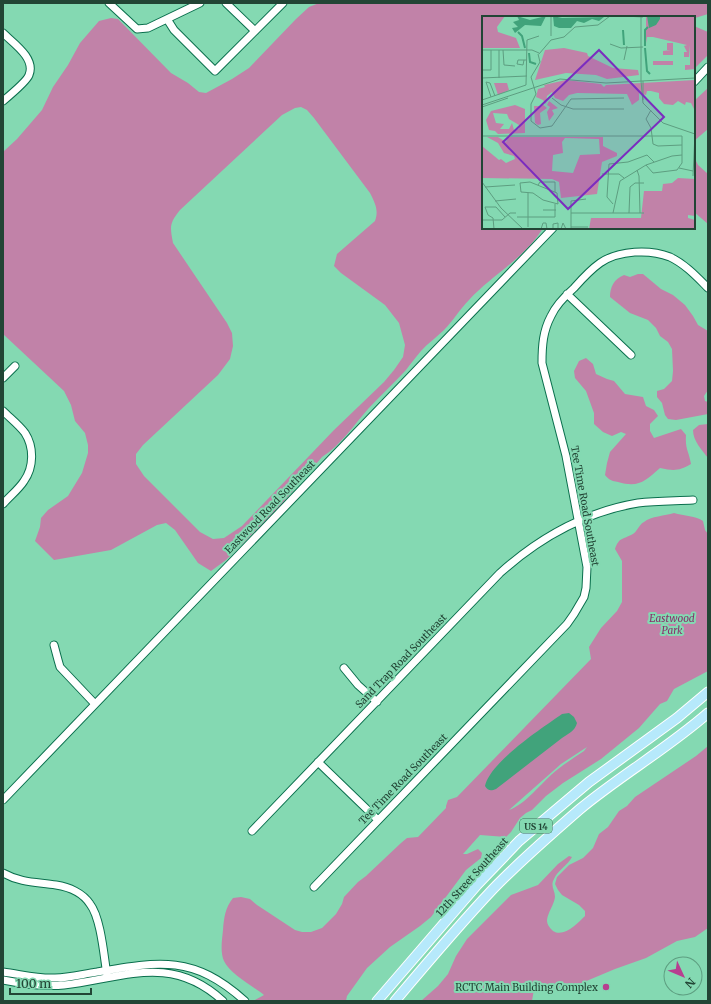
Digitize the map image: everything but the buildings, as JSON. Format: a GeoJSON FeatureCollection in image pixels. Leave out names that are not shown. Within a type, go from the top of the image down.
{"type":"FeatureCollection","features":[{"type":"Feature","properties":{"kind":"main road","name":"12th Street Southeast"},"geometry":{"type":"LineString","coordinates":[[377,1001],[477,885],[515,845],[584,786],[678,718],[708,692]]}},
{"type":"Feature","properties":{"kind":"main road","name":"US 14"},"geometry":{"type":"LineString","coordinates":[[395,1001],[469,915],[532,851],[586,804],[682,735],[708,713]]}},
{"type":"Feature","properties":{"kind":"street"},"geometry":{"type":"LineString","coordinates":[[109,3],[137,29],[148,28],[200,3]]}},
{"type":"Feature","properties":{"kind":"street"},"geometry":{"type":"LineString","coordinates":[[226,3],[255,31]]}},
{"type":"Feature","properties":{"kind":"street"},"geometry":{"type":"LineString","coordinates":[[167,19],[174,30],[215,71],[283,3]]}},
{"type":"Feature","properties":{"kind":"street"},"geometry":{"type":"LineString","coordinates":[[3,33],[24,53],[29,61],[30,68],[29,76],[3,101]]}},
{"type":"Feature","properties":{"kind":"street"},"geometry":{"type":"LineString","coordinates":[[695,81],[708,67]]}},
{"type":"Feature","properties":{"kind":"street","name":"Eastwood Road Southeast"},"geometry":{"type":"LineString","coordinates":[[3,800],[552,229]]}},
{"type":"Feature","properties":{"kind":"street","name":"Tee Time Road Southeast"},"geometry":{"type":"LineString","coordinates":[[314,887],[561,629],[574,614],[584,597],[587,566],[563,446],[542,363],[542,348],[547,324],[556,307],[567,294],[601,262],[624,254],[638,252],[651,252],[671,258],[691,271],[708,288]]}},
{"type":"Feature","properties":{"kind":"street"},"geometry":{"type":"LineString","coordinates":[[567,294],[631,355]]}},
{"type":"Feature","properties":{"kind":"street"},"geometry":{"type":"LineString","coordinates":[[3,378],[15,366]]}},
{"type":"Feature","properties":{"kind":"street"},"geometry":{"type":"LineString","coordinates":[[3,411],[25,434],[29,442],[32,458],[25,481],[3,504]]}},
{"type":"Feature","properties":{"kind":"street","name":"Sand Trap Road Southeast"},"geometry":{"type":"LineString","coordinates":[[252,831],[504,568],[539,541],[578,521],[606,511],[637,504],[662,501],[693,500]]}},
{"type":"Feature","properties":{"kind":"street"},"geometry":{"type":"LineString","coordinates":[[54,645],[60,667],[95,704]]}},
{"type":"Feature","properties":{"kind":"street"},"geometry":{"type":"LineString","coordinates":[[344,668],[377,702]]}},
{"type":"Feature","properties":{"kind":"street"},"geometry":{"type":"LineString","coordinates":[[318,762],[378,820]]}},
{"type":"Feature","properties":{"kind":"street"},"geometry":{"type":"LineString","coordinates":[[3,873],[19,880],[66,887],[83,896],[91,904],[98,923],[107,974]]}},
{"type":"Feature","properties":{"kind":"street"},"geometry":{"type":"LineString","coordinates":[[3,980],[28,984],[52,985],[107,974],[133,966],[167,964],[186,967],[214,978],[245,1001]]}},
{"type":"Feature","properties":{"kind":"street"},"geometry":{"type":"LineString","coordinates":[[3,972],[35,977],[54,978],[166,972],[179,975],[206,987],[223,1001]]}},
{"type":"Feature","properties":{"kind":"green space"},"geometry":{"type":"Polygon","coordinates":[[[319,3],[708,3],[708,14],[695,18],[695,16],[482,16],[482,229],[542,229],[536,239],[469,300],[441,333],[421,351],[406,370],[368,409],[341,441],[322,457],[280,506],[226,560],[211,571],[198,563],[175,530],[166,523],[157,525],[111,550],[54,560],[35,541],[40,527],[41,518],[48,510],[68,496],[82,473],[88,453],[88,445],[85,433],[75,421],[71,405],[64,391],[3,334],[3,152],[17,139],[42,110],[53,87],[68,65],[80,43],[99,21],[111,18],[118,19],[171,73],[188,83],[199,92],[206,93],[249,68],[309,7],[319,3]],[[301,107],[295,108],[282,115],[180,210],[171,225],[173,243],[227,323],[232,333],[233,346],[230,359],[218,375],[143,445],[136,454],[136,464],[144,476],[200,532],[213,539],[224,538],[242,526],[334,430],[384,382],[403,357],[405,345],[399,323],[385,305],[341,273],[334,266],[337,254],[375,221],[376,210],[375,203],[370,193],[307,110],[301,107]]]}},
{"type":"Feature","properties":{"kind":"green space"},"geometry":{"type":"Polygon","coordinates":[[[695,26],[708,32],[708,55],[695,68],[695,26]]]}},
{"type":"Feature","properties":{"kind":"green space"},"geometry":{"type":"Polygon","coordinates":[[[708,88],[708,129],[695,140],[695,100],[708,88]]]}},
{"type":"Feature","properties":{"kind":"green space"},"geometry":{"type":"Polygon","coordinates":[[[695,159],[698,165],[708,174],[708,224],[695,213],[695,159]]]}},
{"type":"Feature","properties":{"kind":"green space"},"geometry":{"type":"Polygon","coordinates":[[[643,274],[661,289],[673,295],[685,305],[698,325],[708,331],[708,390],[704,396],[705,401],[708,402],[708,414],[676,420],[668,419],[665,415],[662,403],[657,397],[657,391],[664,389],[672,381],[672,349],[668,342],[660,336],[656,328],[648,320],[630,313],[610,297],[615,281],[624,275],[630,277],[643,274]]]}},
{"type":"Feature","properties":{"kind":"green space"},"geometry":{"type":"Polygon","coordinates":[[[586,358],[593,364],[596,374],[614,381],[625,394],[643,397],[646,406],[654,410],[658,416],[650,424],[650,431],[654,438],[681,429],[686,435],[691,464],[676,470],[660,468],[646,480],[637,484],[625,484],[606,477],[605,475],[610,452],[626,434],[621,432],[612,436],[603,432],[594,424],[594,413],[586,391],[575,378],[574,371],[579,361],[586,358]]]}},
{"type":"Feature","properties":{"kind":"green space"},"geometry":{"type":"Polygon","coordinates":[[[708,424],[708,458],[696,442],[693,430],[699,425],[708,424]]]}},
{"type":"Feature","properties":{"kind":"green space","name":"Eastwood Park"},"geometry":{"type":"Polygon","coordinates":[[[674,513],[700,519],[703,521],[705,530],[708,534],[708,671],[674,689],[667,701],[660,704],[639,728],[601,759],[563,783],[546,796],[532,810],[520,818],[506,837],[480,835],[463,854],[467,854],[478,849],[482,853],[481,858],[466,870],[431,917],[390,947],[367,968],[347,996],[346,1001],[253,1001],[264,995],[242,980],[231,970],[224,961],[222,954],[224,917],[233,898],[241,897],[250,899],[295,930],[311,932],[322,928],[336,914],[344,897],[358,882],[407,838],[418,837],[446,808],[448,800],[457,797],[591,659],[589,647],[601,628],[617,611],[622,602],[622,561],[615,549],[618,543],[633,534],[642,523],[647,520],[674,513]],[[587,747],[561,764],[509,810],[515,808],[531,795],[546,779],[584,751],[587,747]]]}},
{"type":"Feature","properties":{"kind":"green space"},"geometry":{"type":"Polygon","coordinates":[[[708,746],[708,928],[695,937],[677,941],[646,958],[565,990],[557,990],[541,984],[534,989],[532,1001],[421,1001],[438,986],[448,974],[456,956],[467,939],[511,895],[538,885],[558,864],[569,856],[572,857],[553,881],[555,897],[547,922],[553,931],[562,933],[579,922],[585,916],[585,911],[579,905],[562,895],[555,884],[557,877],[569,865],[583,858],[593,848],[599,834],[608,827],[619,811],[627,806],[635,797],[696,756],[708,746]]]}},
{"type":"Feature","properties":{"kind":"shaded area"},"geometry":{"type":"Polygon","coordinates":[[[569,713],[574,717],[577,723],[571,732],[496,789],[490,790],[486,788],[485,786],[489,777],[506,756],[562,714],[569,713]]]}},
{"type":"Feature","properties":{"kind":"place","name":"RCTC Main Building Complex"},"geometry":{"type":"Point","coordinates":[606,987]}}]}
